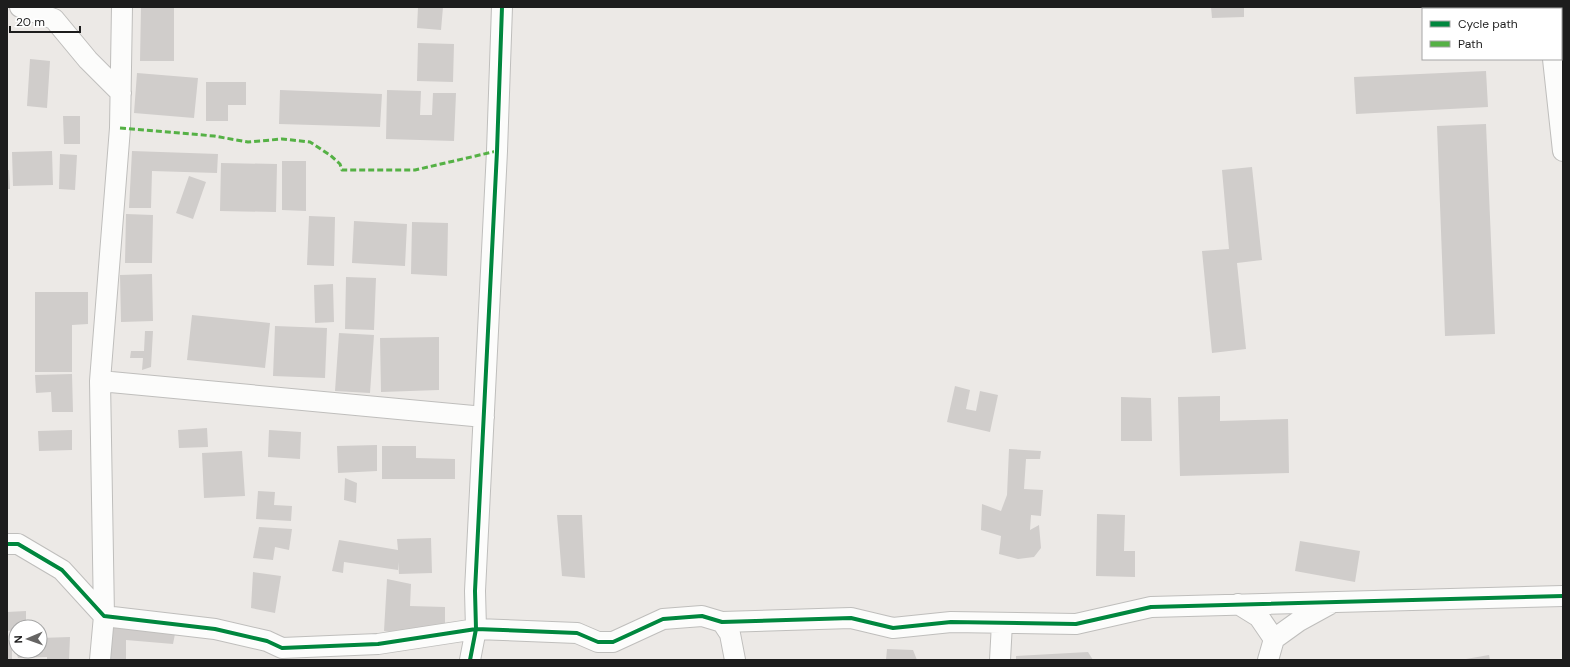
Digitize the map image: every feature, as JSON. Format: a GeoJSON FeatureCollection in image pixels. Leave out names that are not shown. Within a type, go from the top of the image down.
{"type":"FeatureCollection","features":[{"type":"Feature","properties":{"kind":"street"},"geometry":{"type":"LineString","coordinates":[[20,7],[54,19],[88,60],[121,93]]}},
{"type":"Feature","properties":{"kind":"street"},"geometry":{"type":"LineString","coordinates":[[100,660],[104,616],[100,381],[120,128],[122,7]]}},
{"type":"Feature","properties":{"kind":"street"},"geometry":{"type":"LineString","coordinates":[[470,660],[476,629],[475,591],[497,151],[502,7]]}},
{"type":"Feature","properties":{"kind":"street"},"geometry":{"type":"LineString","coordinates":[[1553,60],[1563,151]]}},
{"type":"Feature","properties":{"kind":"street"},"geometry":{"type":"LineString","coordinates":[[100,381],[484,417]]}},
{"type":"Feature","properties":{"kind":"street"},"geometry":{"type":"LineString","coordinates":[[7,544],[18,544],[62,570],[104,616],[215,629],[267,641],[282,648],[378,644],[476,629],[577,633],[598,642],[613,642],[663,619],[702,616],[722,622],[851,618],[893,628],[951,622],[1076,624],[1151,607],[1563,596]]}},
{"type":"Feature","properties":{"kind":"street"},"geometry":{"type":"LineString","coordinates":[[1268,660],[1274,639],[1299,621],[1334,602]]}},
{"type":"Feature","properties":{"kind":"street"},"geometry":{"type":"LineString","coordinates":[[1238,604],[1259,617],[1274,639]]}},
{"type":"Feature","properties":{"kind":"street"},"geometry":{"type":"LineString","coordinates":[[722,622],[730,634],[736,660]]}},
{"type":"Feature","properties":{"kind":"street"},"geometry":{"type":"LineString","coordinates":[[1000,660],[1002,623]]}},
{"type":"Feature","properties":{"kind":"building"},"geometry":{"type":"Polygon","coordinates":[[[141,7],[174,7],[174,61],[140,61],[141,7]]]}},
{"type":"Feature","properties":{"kind":"building"},"geometry":{"type":"Polygon","coordinates":[[[418,7],[443,7],[441,30],[417,28],[418,7]]]}},
{"type":"Feature","properties":{"kind":"building"},"geometry":{"type":"Polygon","coordinates":[[[1211,7],[1244,7],[1244,17],[1212,18],[1211,7]]]}},
{"type":"Feature","properties":{"kind":"building"},"geometry":{"type":"Polygon","coordinates":[[[418,43],[454,44],[453,82],[417,81],[418,43]]]}},
{"type":"Feature","properties":{"kind":"building"},"geometry":{"type":"Polygon","coordinates":[[[30,59],[50,61],[47,108],[27,106],[30,59]]]}},
{"type":"Feature","properties":{"kind":"building"},"geometry":{"type":"Polygon","coordinates":[[[1486,71],[1488,107],[1356,114],[1354,77],[1486,71]]]}},
{"type":"Feature","properties":{"kind":"building"},"geometry":{"type":"Polygon","coordinates":[[[137,73],[198,78],[194,118],[134,113],[137,73]]]}},
{"type":"Feature","properties":{"kind":"building"},"geometry":{"type":"Polygon","coordinates":[[[206,82],[246,82],[246,105],[228,105],[228,121],[206,121],[206,82]]]}},
{"type":"Feature","properties":{"kind":"building"},"geometry":{"type":"Polygon","coordinates":[[[280,90],[382,94],[380,127],[279,124],[280,90]]]}},
{"type":"Feature","properties":{"kind":"building"},"geometry":{"type":"Polygon","coordinates":[[[387,90],[421,91],[420,115],[432,115],[433,93],[456,93],[454,141],[386,139],[387,90]]]}},
{"type":"Feature","properties":{"kind":"building"},"geometry":{"type":"Polygon","coordinates":[[[63,116],[80,116],[80,144],[64,144],[63,116]]]}},
{"type":"Feature","properties":{"kind":"building"},"geometry":{"type":"Polygon","coordinates":[[[1486,124],[1495,334],[1445,336],[1437,126],[1486,124]]]}},
{"type":"Feature","properties":{"kind":"building"},"geometry":{"type":"Polygon","coordinates":[[[52,151],[53,185],[13,186],[12,152],[52,151]]]}},
{"type":"Feature","properties":{"kind":"building"},"geometry":{"type":"Polygon","coordinates":[[[132,151],[218,154],[217,173],[152,171],[151,208],[129,208],[132,151]]]}},
{"type":"Feature","properties":{"kind":"building"},"geometry":{"type":"Polygon","coordinates":[[[60,154],[77,155],[75,190],[59,189],[60,154]]]}},
{"type":"Feature","properties":{"kind":"building"},"geometry":{"type":"Polygon","coordinates":[[[282,161],[306,161],[306,211],[282,210],[282,161]]]}},
{"type":"Feature","properties":{"kind":"building"},"geometry":{"type":"Polygon","coordinates":[[[221,163],[277,164],[276,212],[220,211],[221,163]]]}},
{"type":"Feature","properties":{"kind":"building"},"geometry":{"type":"Polygon","coordinates":[[[1252,167],[1262,260],[1237,263],[1246,349],[1212,353],[1202,251],[1229,249],[1222,170],[1252,167]]]}},
{"type":"Feature","properties":{"kind":"building"},"geometry":{"type":"Polygon","coordinates":[[[7,170],[9,170],[10,189],[7,189],[7,170]]]}},
{"type":"Feature","properties":{"kind":"building"},"geometry":{"type":"Polygon","coordinates":[[[189,176],[206,182],[193,219],[176,213],[189,176]]]}},
{"type":"Feature","properties":{"kind":"building"},"geometry":{"type":"Polygon","coordinates":[[[126,214],[153,215],[152,263],[125,263],[126,214]]]}},
{"type":"Feature","properties":{"kind":"building"},"geometry":{"type":"Polygon","coordinates":[[[309,216],[335,217],[334,266],[307,265],[309,216]]]}},
{"type":"Feature","properties":{"kind":"building"},"geometry":{"type":"Polygon","coordinates":[[[354,221],[407,224],[405,266],[352,263],[354,221]]]}},
{"type":"Feature","properties":{"kind":"building"},"geometry":{"type":"Polygon","coordinates":[[[412,222],[448,223],[447,276],[411,274],[412,222]]]}},
{"type":"Feature","properties":{"kind":"building"},"geometry":{"type":"Polygon","coordinates":[[[152,274],[153,321],[121,322],[120,275],[152,274]]]}},
{"type":"Feature","properties":{"kind":"building"},"geometry":{"type":"Polygon","coordinates":[[[346,277],[376,278],[374,330],[345,329],[346,277]]]}},
{"type":"Feature","properties":{"kind":"building"},"geometry":{"type":"Polygon","coordinates":[[[333,284],[334,322],[315,323],[314,285],[333,284]]]}},
{"type":"Feature","properties":{"kind":"building"},"geometry":{"type":"Polygon","coordinates":[[[35,292],[88,292],[88,324],[72,325],[72,372],[35,372],[35,292]]]}},
{"type":"Feature","properties":{"kind":"building"},"geometry":{"type":"Polygon","coordinates":[[[192,315],[270,323],[265,368],[187,360],[192,315]]]}},
{"type":"Feature","properties":{"kind":"building"},"geometry":{"type":"Polygon","coordinates":[[[275,326],[327,328],[325,378],[273,376],[275,326]]]}},
{"type":"Feature","properties":{"kind":"building"},"geometry":{"type":"Polygon","coordinates":[[[145,331],[153,331],[151,367],[142,370],[143,358],[130,358],[131,351],[144,351],[145,331]]]}},
{"type":"Feature","properties":{"kind":"building"},"geometry":{"type":"Polygon","coordinates":[[[339,333],[374,335],[370,393],[335,391],[339,333]]]}},
{"type":"Feature","properties":{"kind":"building"},"geometry":{"type":"Polygon","coordinates":[[[439,337],[439,390],[381,392],[380,338],[439,337]]]}},
{"type":"Feature","properties":{"kind":"building"},"geometry":{"type":"Polygon","coordinates":[[[72,374],[73,412],[52,412],[51,392],[36,393],[35,375],[72,374]]]}},
{"type":"Feature","properties":{"kind":"building"},"geometry":{"type":"Polygon","coordinates":[[[955,386],[970,390],[966,409],[976,411],[980,391],[998,395],[990,432],[947,422],[955,386]]]}},
{"type":"Feature","properties":{"kind":"building"},"geometry":{"type":"Polygon","coordinates":[[[1220,396],[1220,421],[1288,419],[1289,473],[1180,476],[1178,397],[1220,396]]]}},
{"type":"Feature","properties":{"kind":"building"},"geometry":{"type":"Polygon","coordinates":[[[1121,397],[1151,398],[1152,441],[1121,441],[1121,397]]]}},
{"type":"Feature","properties":{"kind":"building"},"geometry":{"type":"Polygon","coordinates":[[[207,428],[208,447],[179,448],[178,430],[207,428]]]}},
{"type":"Feature","properties":{"kind":"building"},"geometry":{"type":"Polygon","coordinates":[[[72,430],[72,450],[39,451],[38,431],[72,430]]]}},
{"type":"Feature","properties":{"kind":"building"},"geometry":{"type":"Polygon","coordinates":[[[269,430],[301,432],[300,459],[268,457],[269,430]]]}},
{"type":"Feature","properties":{"kind":"building"},"geometry":{"type":"Polygon","coordinates":[[[377,445],[377,471],[338,473],[337,446],[377,445]]]}},
{"type":"Feature","properties":{"kind":"building"},"geometry":{"type":"Polygon","coordinates":[[[382,446],[416,446],[416,458],[455,459],[455,479],[382,479],[382,446]]]}},
{"type":"Feature","properties":{"kind":"building"},"geometry":{"type":"Polygon","coordinates":[[[1009,449],[1041,451],[1040,459],[1026,459],[1024,489],[1043,490],[1041,516],[1031,515],[1030,530],[1039,525],[1041,548],[1034,557],[1018,559],[999,554],[1001,536],[981,530],[982,504],[1001,511],[1007,495],[1009,449]]]}},
{"type":"Feature","properties":{"kind":"building"},"geometry":{"type":"Polygon","coordinates":[[[242,451],[245,496],[204,498],[202,453],[242,451]]]}},
{"type":"Feature","properties":{"kind":"building"},"geometry":{"type":"Polygon","coordinates":[[[345,478],[357,483],[356,503],[344,500],[345,478]]]}},
{"type":"Feature","properties":{"kind":"building"},"geometry":{"type":"Polygon","coordinates":[[[258,491],[275,492],[274,505],[292,506],[291,521],[256,519],[258,491]]]}},
{"type":"Feature","properties":{"kind":"building"},"geometry":{"type":"Polygon","coordinates":[[[1097,514],[1125,515],[1124,551],[1135,551],[1135,577],[1096,576],[1097,514]]]}},
{"type":"Feature","properties":{"kind":"building"},"geometry":{"type":"Polygon","coordinates":[[[557,515],[582,515],[585,578],[562,576],[557,515]]]}},
{"type":"Feature","properties":{"kind":"building"},"geometry":{"type":"Polygon","coordinates":[[[259,527],[292,529],[289,550],[275,547],[273,560],[253,558],[259,527]]]}},
{"type":"Feature","properties":{"kind":"building"},"geometry":{"type":"Polygon","coordinates":[[[431,538],[432,573],[399,574],[398,562],[398,570],[344,562],[343,573],[332,571],[339,540],[398,550],[397,539],[431,538]]]}},
{"type":"Feature","properties":{"kind":"building"},"geometry":{"type":"Polygon","coordinates":[[[1300,541],[1360,551],[1355,582],[1295,571],[1300,541]]]}},
{"type":"Feature","properties":{"kind":"building"},"geometry":{"type":"Polygon","coordinates":[[[253,572],[281,576],[275,613],[251,608],[253,572]]]}},
{"type":"Feature","properties":{"kind":"building"},"geometry":{"type":"Polygon","coordinates":[[[387,579],[411,584],[410,606],[445,607],[445,639],[384,631],[387,579]]]}},
{"type":"Feature","properties":{"kind":"building"},"geometry":{"type":"Polygon","coordinates":[[[26,611],[26,619],[8,619],[7,631],[7,612],[26,611]]]}},
{"type":"Feature","properties":{"kind":"building"},"geometry":{"type":"Polygon","coordinates":[[[108,622],[176,629],[173,644],[126,640],[126,660],[104,660],[108,622]]]}},
{"type":"Feature","properties":{"kind":"building"},"geometry":{"type":"Polygon","coordinates":[[[70,637],[69,660],[47,660],[48,638],[70,637]]]}},
{"type":"Feature","properties":{"kind":"building"},"geometry":{"type":"Polygon","coordinates":[[[8,640],[8,659],[12,660],[7,660],[8,640]]]}},
{"type":"Feature","properties":{"kind":"building"},"geometry":{"type":"Polygon","coordinates":[[[887,649],[913,650],[917,660],[886,660],[887,649]]]}},
{"type":"Feature","properties":{"kind":"building"},"geometry":{"type":"Polygon","coordinates":[[[1088,652],[1093,660],[1016,660],[1016,656],[1088,652]]]}},
{"type":"Feature","properties":{"kind":"building"},"geometry":{"type":"Polygon","coordinates":[[[1489,655],[1490,660],[1466,660],[1466,659],[1489,655]]]}},
{"type":"Feature","properties":{"kind":"marked path"},"geometry":{"type":"LineString","coordinates":[[120,128],[214,136],[248,142],[282,139],[310,142],[330,155],[340,164],[342,170],[415,170],[497,151]]}},
{"type":"Feature","properties":{"kind":"cycle path"},"geometry":{"type":"LineString","coordinates":[[470,660],[476,629],[475,591],[497,151],[502,7]]}},
{"type":"Feature","properties":{"kind":"cycle path"},"geometry":{"type":"LineString","coordinates":[[7,544],[18,544],[62,570],[104,616],[215,629],[267,641],[282,648],[378,644],[476,629],[577,633],[598,642],[613,642],[663,619],[702,616],[722,622],[851,618],[893,628],[951,622],[1076,624],[1151,607],[1563,596]]}}]}
